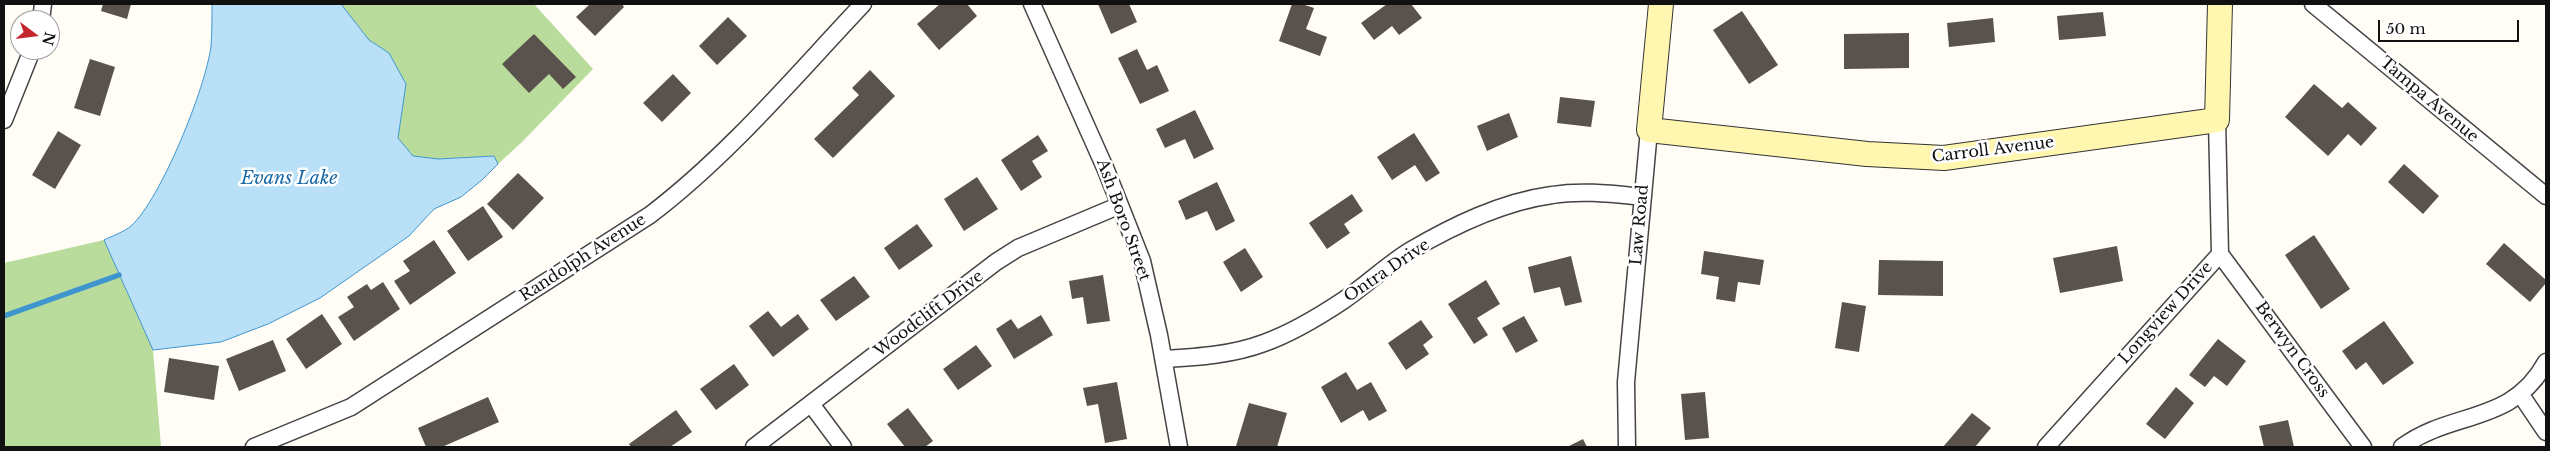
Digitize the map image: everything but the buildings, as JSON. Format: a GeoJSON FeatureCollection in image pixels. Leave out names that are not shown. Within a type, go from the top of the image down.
{"type":"FeatureCollection","features":[{"type":"Feature","properties":{"kind":"street","name":"Randolph Avenue"},"geometry":{"type":"LineString","coordinates":[[254,447],[351,407],[650,215],[681,192],[709,166],[863,4]]}},
{"type":"Feature","properties":{"kind":"street","name":"Ash Boro Street"},"geometry":{"type":"LineString","coordinates":[[1032,4],[1106,170],[1118,206],[1142,261],[1164,359],[1179,447]]}},
{"type":"Feature","properties":{"kind":"street","name":"Law Road"},"geometry":{"type":"LineString","coordinates":[[1627,447],[1626,382],[1661,4]]}},
{"type":"Feature","properties":{"kind":"street","name":"Longview Drive"},"geometry":{"type":"LineString","coordinates":[[2046,447],[2220,254],[2217,120],[2220,4]]}},
{"type":"Feature","properties":{"kind":"street","name":"Tampa Avenue"},"geometry":{"type":"LineString","coordinates":[[2313,4],[2546,196]]}},
{"type":"Feature","properties":{"kind":"street"},"geometry":{"type":"LineString","coordinates":[[4,120],[28,60]]}},
{"type":"Feature","properties":{"kind":"street","name":"Carroll Avenue"},"geometry":{"type":"LineString","coordinates":[[1649,130],[1866,154],[1944,158],[2217,120]]}},
{"type":"Feature","properties":{"kind":"street","name":"Ontra Drive"},"geometry":{"type":"LineString","coordinates":[[1164,359],[1225,354],[1266,343],[1299,327],[1344,300],[1408,252],[1490,211],[1514,203],[1552,195],[1593,193],[1643,197]]}},
{"type":"Feature","properties":{"kind":"street","name":"Woodclift Drive"},"geometry":{"type":"LineString","coordinates":[[754,447],[996,262],[1018,248],[1118,206]]}},
{"type":"Feature","properties":{"kind":"street","name":"Berwyn Cross"},"geometry":{"type":"LineString","coordinates":[[2220,254],[2363,447]]}},
{"type":"Feature","properties":{"kind":"street"},"geometry":{"type":"LineString","coordinates":[[2402,447],[2431,431],[2501,406],[2521,395],[2529,387],[2546,362]]}},
{"type":"Feature","properties":{"kind":"street"},"geometry":{"type":"LineString","coordinates":[[2521,395],[2546,432]]}},
{"type":"Feature","properties":{"kind":"street"},"geometry":{"type":"LineString","coordinates":[[811,404],[843,447]]}},
{"type":"Feature","properties":{"kind":"green space"},"geometry":{"type":"Polygon","coordinates":[[[341,4],[534,4],[593,69],[498,164],[493,156],[438,159],[413,156],[398,138],[406,84],[389,53],[369,40],[341,4]]]}},
{"type":"Feature","properties":{"kind":"green space"},"geometry":{"type":"Polygon","coordinates":[[[104,240],[153,350],[161,447],[4,447],[4,263],[104,240]]]}},
{"type":"Feature","properties":{"kind":"water","name":"Evans Lake"},"geometry":{"type":"Polygon","coordinates":[[[212,4],[341,4],[369,40],[389,53],[406,84],[398,138],[413,156],[438,159],[494,156],[498,164],[461,197],[434,209],[409,236],[320,298],[268,324],[221,342],[153,350],[104,240],[131,226],[143,212],[168,168],[201,88],[211,46],[212,4]]]}},
{"type":"Feature","properties":{"kind":"waterway"},"geometry":{"type":"LineString","coordinates":[[4,316],[119,275]]}}]}
